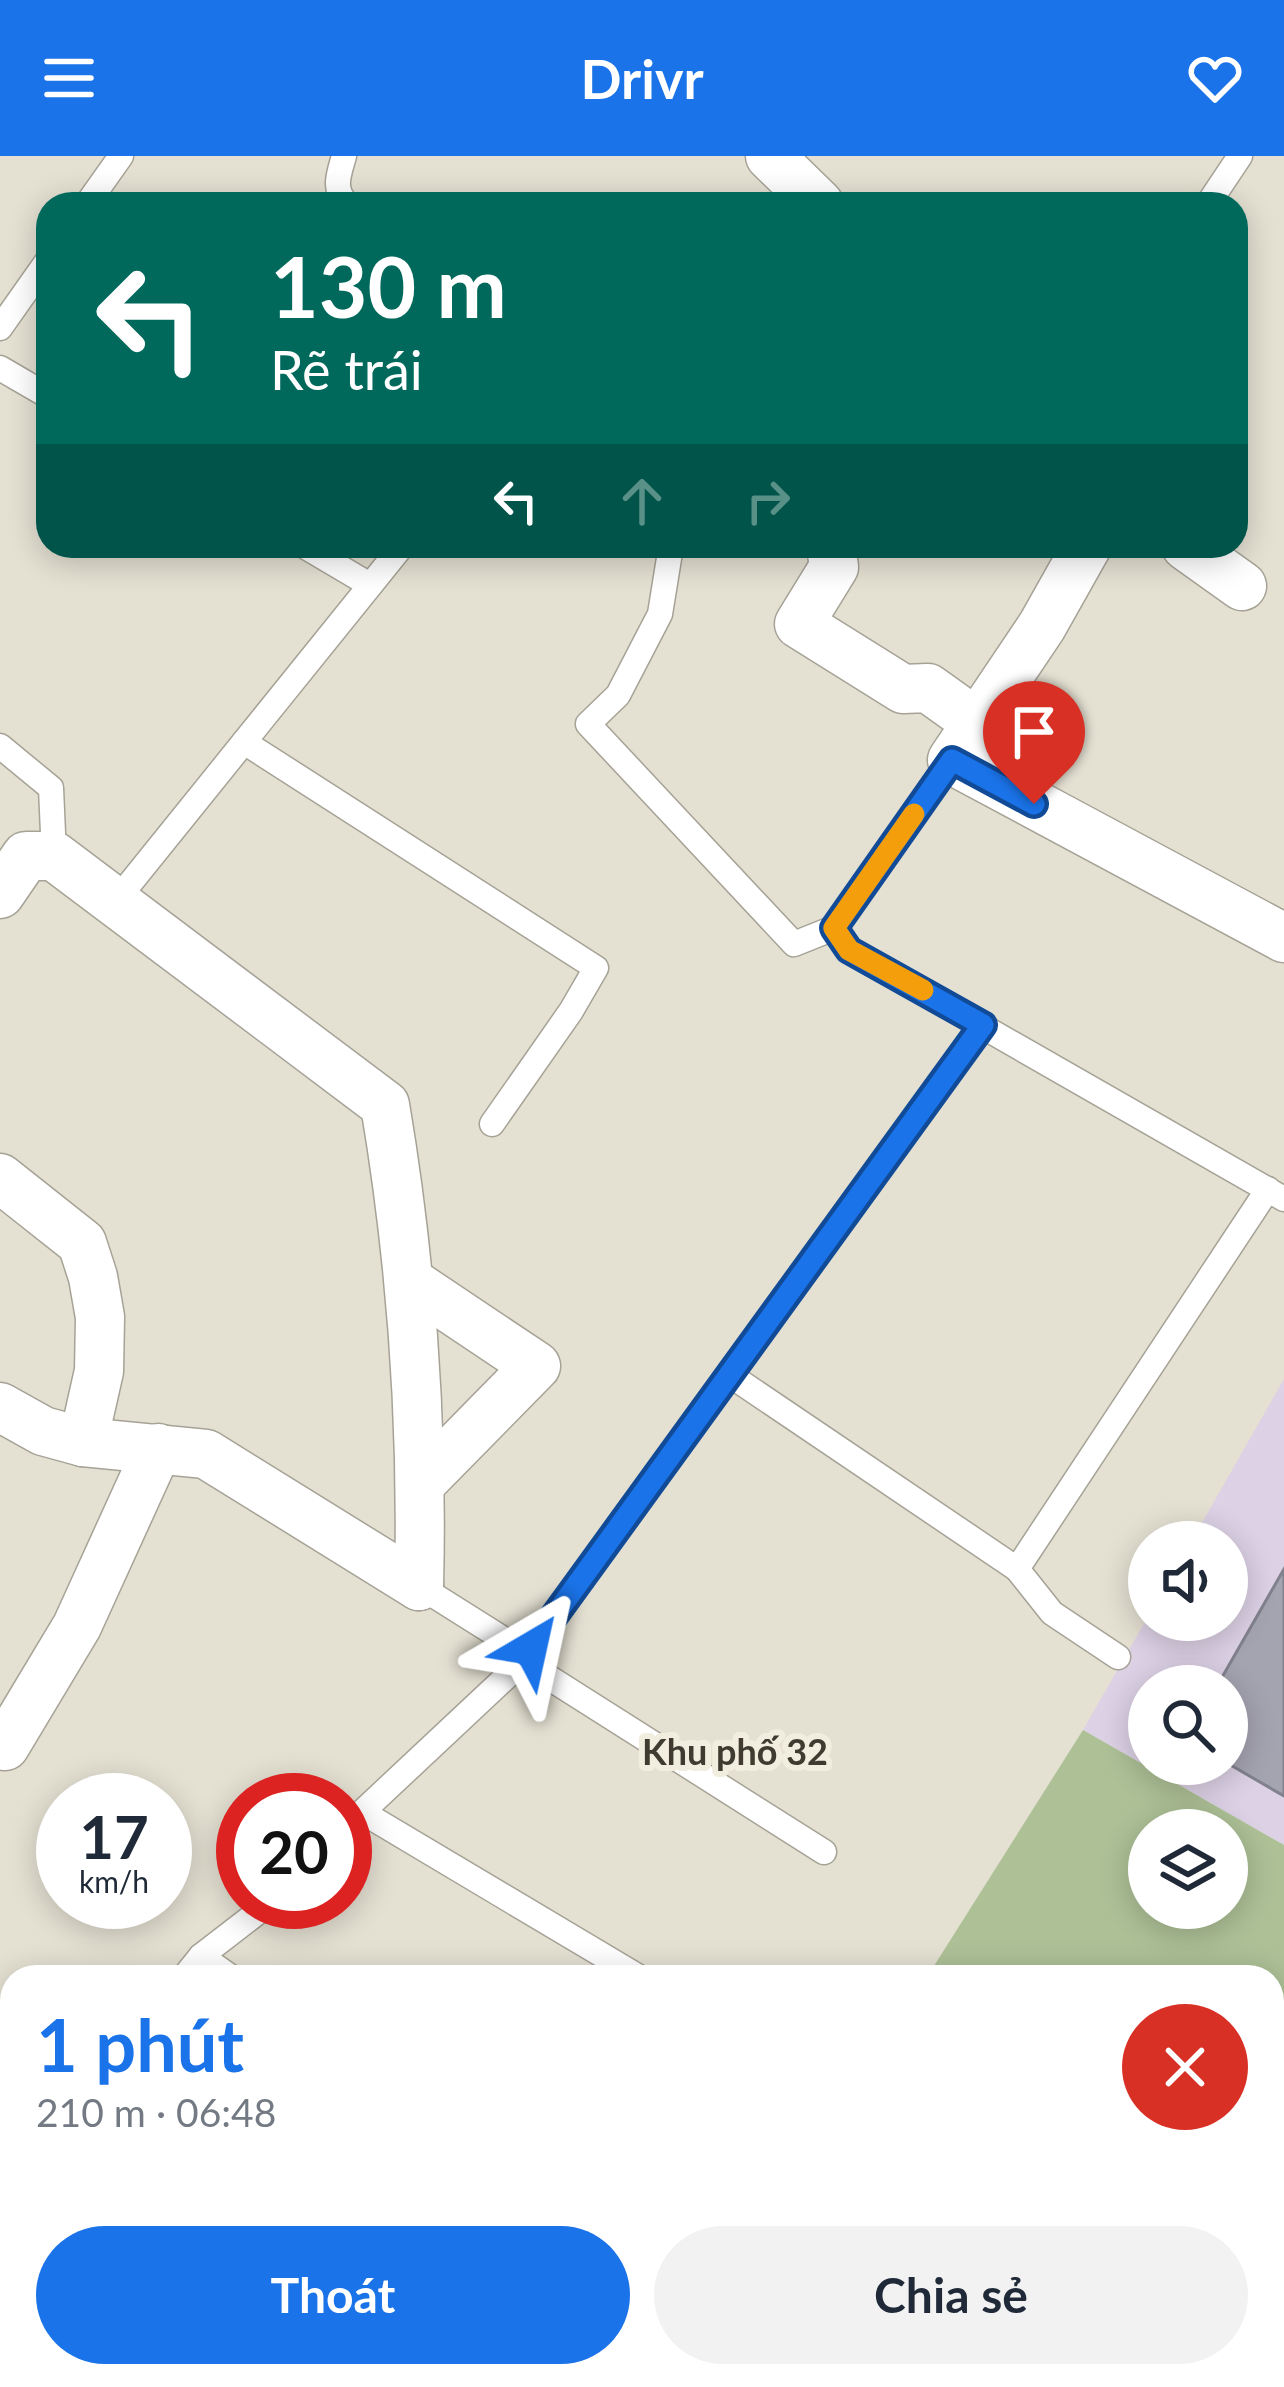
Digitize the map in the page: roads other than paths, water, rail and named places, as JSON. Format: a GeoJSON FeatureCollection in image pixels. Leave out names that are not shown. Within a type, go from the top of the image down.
{"type":"FeatureCollection","features":[{"type":"Feature","properties":{"kind":"street"},"geometry":{"type":"LineString","coordinates":[[770,156],[807,192]]}},
{"type":"Feature","properties":{"kind":"street"},"geometry":{"type":"LineString","coordinates":[[833,558],[834,567],[800,624],[903,688],[928,688],[964,741],[1284,938]]}},
{"type":"Feature","properties":{"kind":"street"},"geometry":{"type":"LineString","coordinates":[[964,741],[1042,626],[1080,558]]}},
{"type":"Feature","properties":{"kind":"street"},"geometry":{"type":"LineString","coordinates":[[1203,558],[1242,586]]}},
{"type":"Feature","properties":{"kind":"street"},"geometry":{"type":"LineString","coordinates":[[0,894],[26,856],[54,856],[385,1105],[405,1221],[422,1481],[419,1586]]}},
{"type":"Feature","properties":{"kind":"street"},"geometry":{"type":"LineString","coordinates":[[0,1178],[82,1243],[93,1277],[100,1318],[99,1371],[82,1442]]}},
{"type":"Feature","properties":{"kind":"street"},"geometry":{"type":"LineString","coordinates":[[409,1280],[536,1366],[422,1481]]}},
{"type":"Feature","properties":{"kind":"street"},"geometry":{"type":"LineString","coordinates":[[0,1407],[43,1431],[82,1442],[206,1454],[419,1586]]}},
{"type":"Feature","properties":{"kind":"street"},"geometry":{"type":"LineString","coordinates":[[5,1746],[77,1625],[158,1448]]}},
{"type":"Feature","properties":{"kind":"lane"},"geometry":{"type":"LineString","coordinates":[[96,192],[122,156]]}},
{"type":"Feature","properties":{"kind":"lane"},"geometry":{"type":"LineString","coordinates":[[339,192],[337,181],[344,156]]}},
{"type":"Feature","properties":{"kind":"lane"},"geometry":{"type":"LineString","coordinates":[[1216,192],[1240,156]]}},
{"type":"Feature","properties":{"kind":"lane"},"geometry":{"type":"LineString","coordinates":[[0,328],[36,277]]}},
{"type":"Feature","properties":{"kind":"lane"},"geometry":{"type":"LineString","coordinates":[[0,368],[36,389]]}},
{"type":"Feature","properties":{"kind":"lane"},"geometry":{"type":"LineString","coordinates":[[324,558],[370,585]]}},
{"type":"Feature","properties":{"kind":"lane"},"geometry":{"type":"LineString","coordinates":[[115,902],[392,558]]}},
{"type":"Feature","properties":{"kind":"lane"},"geometry":{"type":"LineString","coordinates":[[669,558],[660,614],[618,695],[587,724],[794,944],[834,928],[964,741]]}},
{"type":"Feature","properties":{"kind":"lane"},"geometry":{"type":"LineString","coordinates":[[244,742],[596,968],[492,1124]]}},
{"type":"Feature","properties":{"kind":"lane"},"geometry":{"type":"LineString","coordinates":[[0,746],[51,788],[54,856]]}},
{"type":"Feature","properties":{"kind":"lane"},"geometry":{"type":"LineString","coordinates":[[834,928],[849,950],[1276,1194],[1017,1569]]}},
{"type":"Feature","properties":{"kind":"lane"},"geometry":{"type":"LineString","coordinates":[[372,1803],[526,1656],[983,1025]]}},
{"type":"Feature","properties":{"kind":"lane"},"geometry":{"type":"LineString","coordinates":[[730,1376],[1017,1569],[1052,1613],[1118,1658]]}},
{"type":"Feature","properties":{"kind":"lane"},"geometry":{"type":"LineString","coordinates":[[419,1586],[500,1637],[548,1677],[824,1852]]}},
{"type":"Feature","properties":{"kind":"lane"},"geometry":{"type":"LineString","coordinates":[[372,1830],[617,1965]]}},
{"type":"Feature","properties":{"kind":"lane"},"geometry":{"type":"LineString","coordinates":[[194,1965],[236,1929]]}},
{"type":"Feature","properties":{"kind":"lane"},"geometry":{"type":"LineString","coordinates":[[201,1956],[214,1965]]}},
{"type":"Feature","properties":{"kind":"district","name":"Khu phố 32"},"geometry":{"type":"Point","coordinates":[735,1752]}}]}
